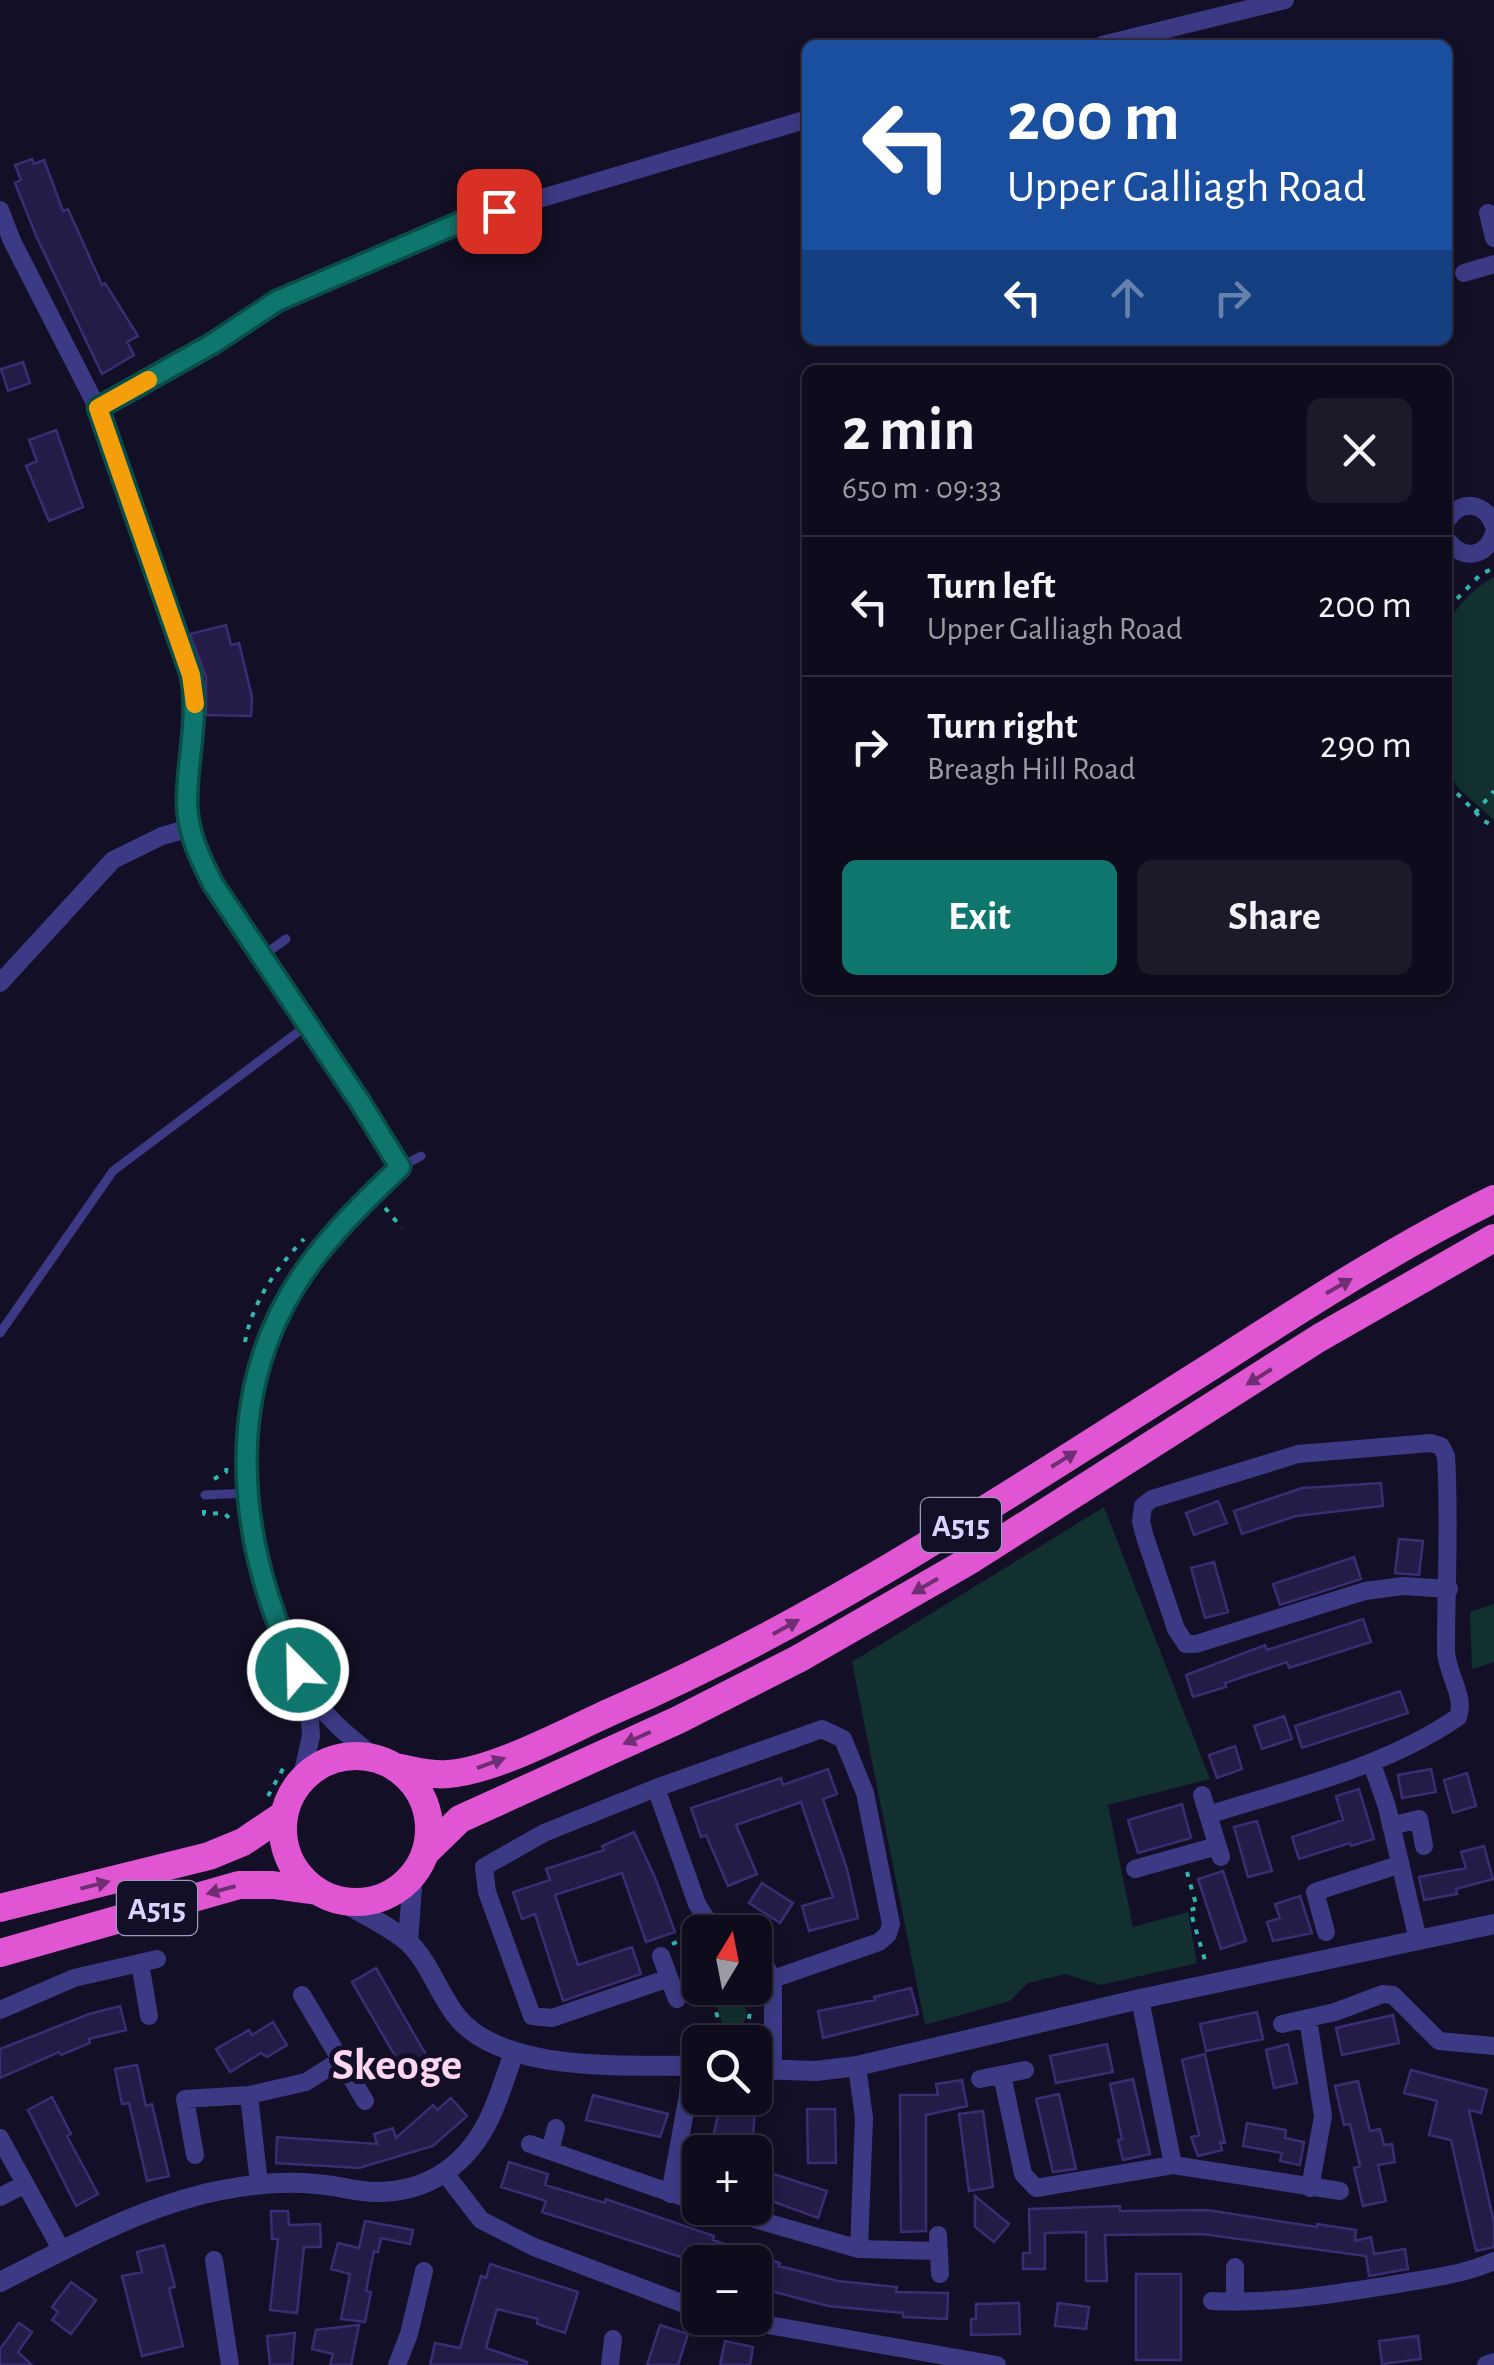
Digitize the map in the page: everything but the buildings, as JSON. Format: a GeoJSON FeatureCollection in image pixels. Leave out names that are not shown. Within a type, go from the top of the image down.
{"type":"FeatureCollection","features":[{"type":"Feature","properties":{"kind":"highway","name":"A515"},"geometry":{"type":"LineString","coordinates":[[0,1908],[210,1856],[243,1842],[270,1811],[290,1796],[293,1771],[356,1755],[446,1775],[481,1768],[666,1688],[784,1629],[959,1526],[1305,1306],[1494,1199]]}},
{"type":"Feature","properties":{"kind":"highway","name":"A515"},"geometry":{"type":"LineString","coordinates":[[0,1953],[239,1885],[272,1884],[362,1902],[381,1898],[399,1888],[460,1818],[678,1720],[850,1629],[972,1559],[1320,1338],[1494,1238]]}},
{"type":"Feature","properties":{"kind":"highway"},"geometry":{"type":"LineString","coordinates":[[386,1763],[413,1783],[425,1804],[429,1828],[420,1863]]}},
{"type":"Feature","properties":{"kind":"highway"},"geometry":{"type":"LineString","coordinates":[[270,1811],[288,1859],[300,1877],[329,1896]]}},
{"type":"Feature","properties":{"kind":"street"},"geometry":{"type":"LineString","coordinates":[[1122,40],[1284,0]]}},
{"type":"Feature","properties":{"kind":"street"},"geometry":{"type":"LineString","coordinates":[[98,408],[212,344],[277,301],[461,222],[802,121]]}},
{"type":"Feature","properties":{"kind":"street"},"geometry":{"type":"LineString","coordinates":[[0,210],[98,408],[191,675],[196,700],[187,802],[196,848],[213,884],[400,1167],[328,1239],[304,1271],[264,1348],[247,1437],[246,1492],[261,1576],[288,1650],[308,1690],[340,1729],[386,1763]]}},
{"type":"Feature","properties":{"kind":"street"},"geometry":{"type":"LineString","coordinates":[[1488,213],[1494,238]]}},
{"type":"Feature","properties":{"kind":"street"},"geometry":{"type":"LineString","coordinates":[[1464,273],[1494,264]]}},
{"type":"Feature","properties":{"kind":"street"},"geometry":{"type":"LineString","coordinates":[[1452,513],[1467,505],[1482,508],[1494,525],[1490,544],[1476,554],[1459,552],[1452,545]]}},
{"type":"Feature","properties":{"kind":"street"},"geometry":{"type":"LineString","coordinates":[[0,982],[113,860],[162,836],[190,828]]}},
{"type":"Feature","properties":{"kind":"street"},"geometry":{"type":"LineString","coordinates":[[1208,1815],[1372,1764],[1437,1732],[1458,1717],[1461,1711],[1446,1655],[1449,1589],[1446,1456],[1440,1446],[1431,1443],[1298,1454],[1152,1498],[1144,1506],[1145,1536],[1176,1628],[1186,1644],[1366,1591],[1403,1586],[1449,1589]]}},
{"type":"Feature","properties":{"kind":"street"},"geometry":{"type":"LineString","coordinates":[[293,1771],[311,1736],[308,1690]]}},
{"type":"Feature","properties":{"kind":"street"},"geometry":{"type":"LineString","coordinates":[[669,1978],[552,2018],[532,2016],[487,1892],[484,1867],[544,1834],[656,1788],[822,1729],[843,1739],[865,1793],[890,1924],[888,1934],[879,1942],[773,1979],[768,2025]]}},
{"type":"Feature","properties":{"kind":"street"},"geometry":{"type":"LineString","coordinates":[[1372,1764],[1418,1940]]}},
{"type":"Feature","properties":{"kind":"street"},"geometry":{"type":"LineString","coordinates":[[656,1788],[704,1915]]}},
{"type":"Feature","properties":{"kind":"street"},"geometry":{"type":"LineString","coordinates":[[1135,1870],[1182,1856],[1219,1852],[1202,1795]]}},
{"type":"Feature","properties":{"kind":"street"},"geometry":{"type":"LineString","coordinates":[[1391,1826],[1419,1819],[1424,1846]]}},
{"type":"Feature","properties":{"kind":"street"},"geometry":{"type":"LineString","coordinates":[[408,1942],[420,1863]]}},
{"type":"Feature","properties":{"kind":"street"},"geometry":{"type":"LineString","coordinates":[[1326,1932],[1316,1892],[1398,1865]]}},
{"type":"Feature","properties":{"kind":"street"},"geometry":{"type":"LineString","coordinates":[[329,1896],[408,1942],[460,2020],[514,2053],[564,2061],[682,2066]]}},
{"type":"Feature","properties":{"kind":"street"},"geometry":{"type":"LineString","coordinates":[[772,2070],[857,2066],[1140,1998],[1494,1924]]}},
{"type":"Feature","properties":{"kind":"street"},"geometry":{"type":"LineString","coordinates":[[661,1956],[677,1999]]}},
{"type":"Feature","properties":{"kind":"street"},"geometry":{"type":"LineString","coordinates":[[0,2010],[74,1978],[148,1961],[149,2016]]}},
{"type":"Feature","properties":{"kind":"street"},"geometry":{"type":"LineString","coordinates":[[1282,2024],[1370,2001],[1383,1994],[1393,1995],[1439,2040],[1494,2046]]}},
{"type":"Feature","properties":{"kind":"street"},"geometry":{"type":"LineString","coordinates":[[302,1995],[366,2101]]}},
{"type":"Feature","properties":{"kind":"street"},"geometry":{"type":"LineString","coordinates":[[1140,1998],[1172,2165]]}},
{"type":"Feature","properties":{"kind":"street"},"geometry":{"type":"LineString","coordinates":[[1308,2019],[1323,2116],[1310,2188]]}},
{"type":"Feature","properties":{"kind":"street"},"geometry":{"type":"LineString","coordinates":[[0,2282],[167,2203],[260,2184],[316,2184],[375,2192],[417,2188],[461,2161],[489,2120],[514,2053]]}},
{"type":"Feature","properties":{"kind":"street"},"geometry":{"type":"LineString","coordinates":[[195,2156],[185,2099],[249,2095],[306,2082],[342,2060]]}},
{"type":"Feature","properties":{"kind":"street"},"geometry":{"type":"LineString","coordinates":[[857,2066],[864,2118],[859,2250]]}},
{"type":"Feature","properties":{"kind":"street"},"geometry":{"type":"LineString","coordinates":[[980,2080],[1026,2070]]}},
{"type":"Feature","properties":{"kind":"street"},"geometry":{"type":"LineString","coordinates":[[1002,2075],[1023,2174],[1036,2188],[1172,2165],[1340,2191]]}},
{"type":"Feature","properties":{"kind":"street"},"geometry":{"type":"LineString","coordinates":[[249,2095],[260,2184]]}},
{"type":"Feature","properties":{"kind":"street"},"geometry":{"type":"LineString","coordinates":[[670,2194],[684,2115]]}},
{"type":"Feature","properties":{"kind":"street"},"geometry":{"type":"LineString","coordinates":[[550,2151],[556,2128]]}},
{"type":"Feature","properties":{"kind":"street"},"geometry":{"type":"LineString","coordinates":[[0,2138],[62,2251]]}},
{"type":"Feature","properties":{"kind":"street"},"geometry":{"type":"LineString","coordinates":[[530,2144],[682,2198]]}},
{"type":"Feature","properties":{"kind":"street"},"geometry":{"type":"LineString","coordinates":[[444,2172],[482,2220],[534,2246],[682,2303]]}},
{"type":"Feature","properties":{"kind":"street"},"geometry":{"type":"LineString","coordinates":[[0,2197],[25,2184]]}},
{"type":"Feature","properties":{"kind":"street"},"geometry":{"type":"LineString","coordinates":[[772,2224],[859,2250],[938,2243],[940,2274]]}},
{"type":"Feature","properties":{"kind":"street"},"geometry":{"type":"LineString","coordinates":[[214,2260],[230,2365]]}},
{"type":"Feature","properties":{"kind":"street"},"geometry":{"type":"LineString","coordinates":[[1212,2301],[1261,2302],[1388,2285],[1469,2272],[1494,2261]]}},
{"type":"Feature","properties":{"kind":"street"},"geometry":{"type":"LineString","coordinates":[[1236,2267],[1236,2302]]}},
{"type":"Feature","properties":{"kind":"street"},"geometry":{"type":"LineString","coordinates":[[397,2365],[424,2271]]}},
{"type":"Feature","properties":{"kind":"street"},"geometry":{"type":"LineString","coordinates":[[772,2326],[997,2365]]}},
{"type":"Feature","properties":{"kind":"street"},"geometry":{"type":"LineString","coordinates":[[610,2365],[613,2339]]}},
{"type":"Feature","properties":{"kind":"street"},"geometry":{"type":"LineString","coordinates":[[1486,2365],[1494,2362]]}},
{"type":"Feature","properties":{"kind":"lane"},"geometry":{"type":"LineString","coordinates":[[261,957],[286,939]]}},
{"type":"Feature","properties":{"kind":"lane"},"geometry":{"type":"LineString","coordinates":[[0,1333],[112,1171],[308,1024]]}},
{"type":"Feature","properties":{"kind":"lane"},"geometry":{"type":"LineString","coordinates":[[400,1167],[421,1156]]}},
{"type":"Feature","properties":{"kind":"lane"},"geometry":{"type":"LineString","coordinates":[[204,1495],[246,1492]]}},
{"type":"Feature","properties":{"kind":"path"},"geometry":{"type":"LineString","coordinates":[[1452,604],[1481,574],[1494,568]]}},
{"type":"Feature","properties":{"kind":"path"},"geometry":{"type":"LineString","coordinates":[[1452,788],[1474,813],[1494,826]]}},
{"type":"Feature","properties":{"kind":"path"},"geometry":{"type":"LineString","coordinates":[[1474,813],[1494,791]]}},
{"type":"Feature","properties":{"kind":"path"},"geometry":{"type":"LineString","coordinates":[[372,1193],[402,1228]]}},
{"type":"Feature","properties":{"kind":"path"},"geometry":{"type":"LineString","coordinates":[[249,1323],[264,1288],[299,1244]]}},
{"type":"Feature","properties":{"kind":"path"},"geometry":{"type":"LineString","coordinates":[[270,1811],[270,1793],[293,1771]]}},
{"type":"Feature","properties":{"kind":"path"},"geometry":{"type":"LineString","coordinates":[[1182,1856],[1197,1908],[1190,1910],[1208,1968]]}},
{"type":"Feature","properties":{"kind":"path"},"geometry":{"type":"LineString","coordinates":[[661,1956],[682,1940]]}},
{"type":"Feature","properties":{"kind":"path"},"geometry":{"type":"LineString","coordinates":[[713,2005],[720,2026],[731,2032],[742,2031],[749,2024],[749,2005]]}},
{"type":"Feature","properties":{"kind":"green space"},"geometry":{"type":"Polygon","coordinates":[[[1494,577],[1494,820],[1458,788],[1452,777],[1452,617],[1480,586],[1494,577]]]}},
{"type":"Feature","properties":{"kind":"green space"},"geometry":{"type":"Polygon","coordinates":[[[1104,1507],[1210,1779],[1108,1805],[1133,1927],[1188,1912],[1197,1963],[1101,1985],[1065,1974],[1028,1983],[1010,2001],[925,2025],[852,1662],[1104,1507]]]}},
{"type":"Feature","properties":{"kind":"green space"},"geometry":{"type":"Polygon","coordinates":[[[1494,1604],[1494,1662],[1472,1669],[1470,1612],[1494,1604]]]}},
{"type":"Feature","properties":{"kind":"green space"},"geometry":{"type":"Polygon","coordinates":[[[716,2005],[745,2005],[746,2019],[740,2025],[722,2022],[716,2005]]]}},
{"type":"Feature","properties":{"kind":"slow traffic"},"geometry":{"type":"LineString","coordinates":[[148,380],[98,408],[191,675],[195,704]]}},
{"type":"Feature","properties":{"kind":"district","name":"Skeoge"},"geometry":{"type":"Point","coordinates":[397,2063]}},
{"type":"Feature","properties":{"kind":"route"},"geometry":{"type":"LineString","coordinates":[[298,1670],[261,1576],[244,1482],[247,1437],[264,1348],[304,1271],[328,1239],[400,1167],[213,884],[196,848],[187,802],[196,700],[191,675],[98,408],[212,344],[277,301],[461,222],[499,211]]}}]}
